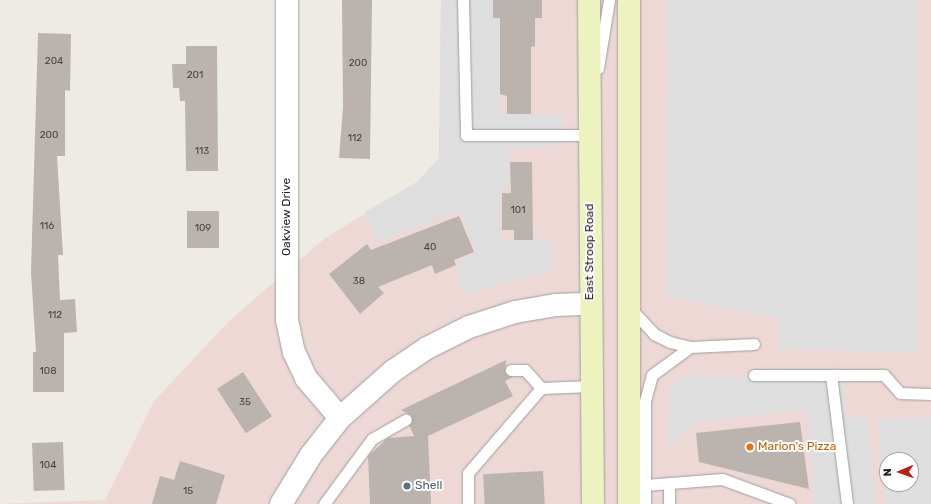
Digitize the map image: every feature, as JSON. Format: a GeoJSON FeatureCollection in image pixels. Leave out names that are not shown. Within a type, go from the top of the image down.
{"type":"FeatureCollection","features":[{"type":"Feature","properties":{"kind":"main road","name":"East Stroop Road"},"geometry":{"type":"LineString","coordinates":[[589,0],[590,304],[593,504]]}},
{"type":"Feature","properties":{"kind":"main road"},"geometry":{"type":"LineString","coordinates":[[629,0],[629,504]]}},
{"type":"Feature","properties":{"kind":"street","name":"Oakview Drive"},"geometry":{"type":"LineString","coordinates":[[287,0],[287,320],[294,352],[306,378],[340,418]]}},
{"type":"Feature","properties":{"kind":"street"},"geometry":{"type":"LineString","coordinates":[[282,504],[311,455],[340,418],[393,371],[427,348],[470,326],[515,312],[556,304],[590,304]]}},
{"type":"Feature","properties":{"kind":"lane"},"geometry":{"type":"LineString","coordinates":[[464,0],[466,135],[589,135]]}},
{"type":"Feature","properties":{"kind":"lane"},"geometry":{"type":"LineString","coordinates":[[589,108],[609,0]]}},
{"type":"Feature","properties":{"kind":"lane"},"geometry":{"type":"LineString","coordinates":[[629,306],[654,334],[690,347],[754,344]]}},
{"type":"Feature","properties":{"kind":"lane"},"geometry":{"type":"LineString","coordinates":[[645,504],[645,401],[652,375],[690,347]]}},
{"type":"Feature","properties":{"kind":"lane"},"geometry":{"type":"LineString","coordinates":[[511,370],[525,370],[541,388]]}},
{"type":"Feature","properties":{"kind":"lane"},"geometry":{"type":"LineString","coordinates":[[754,376],[884,375],[900,393],[931,394]]}},
{"type":"Feature","properties":{"kind":"lane"},"geometry":{"type":"LineString","coordinates":[[831,376],[846,504]]}},
{"type":"Feature","properties":{"kind":"lane"},"geometry":{"type":"LineString","coordinates":[[468,504],[468,473],[541,388],[591,386]]}},
{"type":"Feature","properties":{"kind":"lane"},"geometry":{"type":"LineString","coordinates":[[324,504],[372,439],[406,419]]}},
{"type":"Feature","properties":{"kind":"lane"},"geometry":{"type":"LineString","coordinates":[[645,485],[722,479],[790,504]]}},
{"type":"Feature","properties":{"kind":"lane"},"geometry":{"type":"LineString","coordinates":[[669,483],[669,504]]}},
{"type":"Feature","properties":{"kind":"shaded area"},"geometry":{"type":"Polygon","coordinates":[[[441,0],[931,0],[931,504],[0,504],[105,500],[154,401],[227,323],[325,238],[417,182],[439,159],[441,0]]]}},
{"type":"Feature","properties":{"kind":"shaded area"},"geometry":{"type":"Polygon","coordinates":[[[441,0],[500,0],[500,114],[563,115],[563,144],[510,151],[508,190],[500,190],[501,240],[552,238],[554,270],[464,294],[456,270],[459,262],[476,253],[460,211],[378,242],[365,212],[417,182],[439,158],[441,0]]]}},
{"type":"Feature","properties":{"kind":"shaded area"},"geometry":{"type":"Polygon","coordinates":[[[668,0],[917,0],[918,353],[778,349],[778,318],[667,297],[668,0]]]}},
{"type":"Feature","properties":{"kind":"shaded area"},"geometry":{"type":"Polygon","coordinates":[[[687,374],[844,381],[847,419],[867,415],[875,504],[814,504],[806,409],[694,423],[668,449],[669,385],[687,374]]]}},
{"type":"Feature","properties":{"kind":"shaded area"},"geometry":{"type":"Polygon","coordinates":[[[931,417],[931,504],[886,504],[885,492],[919,492],[919,452],[880,452],[877,419],[931,417]]]}},
{"type":"Feature","properties":{"kind":"building"},"geometry":{"type":"Polygon","coordinates":[[[342,0],[372,0],[370,159],[339,158],[343,107],[342,0]]]}},
{"type":"Feature","properties":{"kind":"building"},"geometry":{"type":"Polygon","coordinates":[[[493,0],[542,0],[542,18],[535,18],[535,46],[531,47],[531,114],[507,114],[507,96],[500,94],[500,18],[493,18],[493,0]]]}},
{"type":"Feature","properties":{"kind":"building"},"geometry":{"type":"Polygon","coordinates":[[[38,33],[71,34],[70,91],[65,90],[65,156],[57,156],[63,255],[58,255],[60,300],[75,299],[77,332],[64,333],[64,392],[33,392],[33,352],[36,352],[31,272],[38,33]]]}},
{"type":"Feature","properties":{"kind":"building"},"geometry":{"type":"Polygon","coordinates":[[[186,46],[217,46],[218,171],[186,171],[185,101],[180,101],[179,88],[173,88],[172,64],[186,64],[186,46]]]}},
{"type":"Feature","properties":{"kind":"building"},"geometry":{"type":"Polygon","coordinates":[[[510,162],[532,162],[533,240],[514,240],[514,230],[502,230],[502,193],[511,193],[510,162]]]}},
{"type":"Feature","properties":{"kind":"building"},"geometry":{"type":"Polygon","coordinates":[[[187,211],[219,211],[219,248],[187,248],[187,211]]]}},
{"type":"Feature","properties":{"kind":"building"},"geometry":{"type":"Polygon","coordinates":[[[459,216],[474,252],[454,260],[456,265],[435,274],[432,265],[378,287],[384,293],[360,314],[329,274],[367,244],[371,250],[459,216]]]}},
{"type":"Feature","properties":{"kind":"building"},"geometry":{"type":"Polygon","coordinates":[[[506,360],[505,373],[513,377],[505,381],[513,396],[428,436],[431,504],[370,504],[368,456],[388,438],[414,436],[409,425],[412,416],[401,410],[506,360]]]}},
{"type":"Feature","properties":{"kind":"building"},"geometry":{"type":"Polygon","coordinates":[[[243,372],[272,416],[246,433],[217,389],[243,372]]]}},
{"type":"Feature","properties":{"kind":"building","name":"Marion's Pizza"},"geometry":{"type":"Polygon","coordinates":[[[800,422],[809,489],[699,462],[696,433],[800,422]]]}},
{"type":"Feature","properties":{"kind":"building"},"geometry":{"type":"Polygon","coordinates":[[[63,442],[65,490],[34,491],[32,443],[63,442]]]}},
{"type":"Feature","properties":{"kind":"building"},"geometry":{"type":"Polygon","coordinates":[[[180,461],[225,475],[216,504],[152,504],[160,476],[174,480],[180,461]]]}},
{"type":"Feature","properties":{"kind":"building"},"geometry":{"type":"Polygon","coordinates":[[[543,471],[545,504],[485,504],[483,474],[543,471]]]}},
{"type":"Feature","properties":{"kind":"place","name":"Marion's Pizza"},"geometry":{"type":"Point","coordinates":[750,447]}},
{"type":"Feature","properties":{"kind":"place","name":"Shell"},"geometry":{"type":"Point","coordinates":[407,486]}}]}
